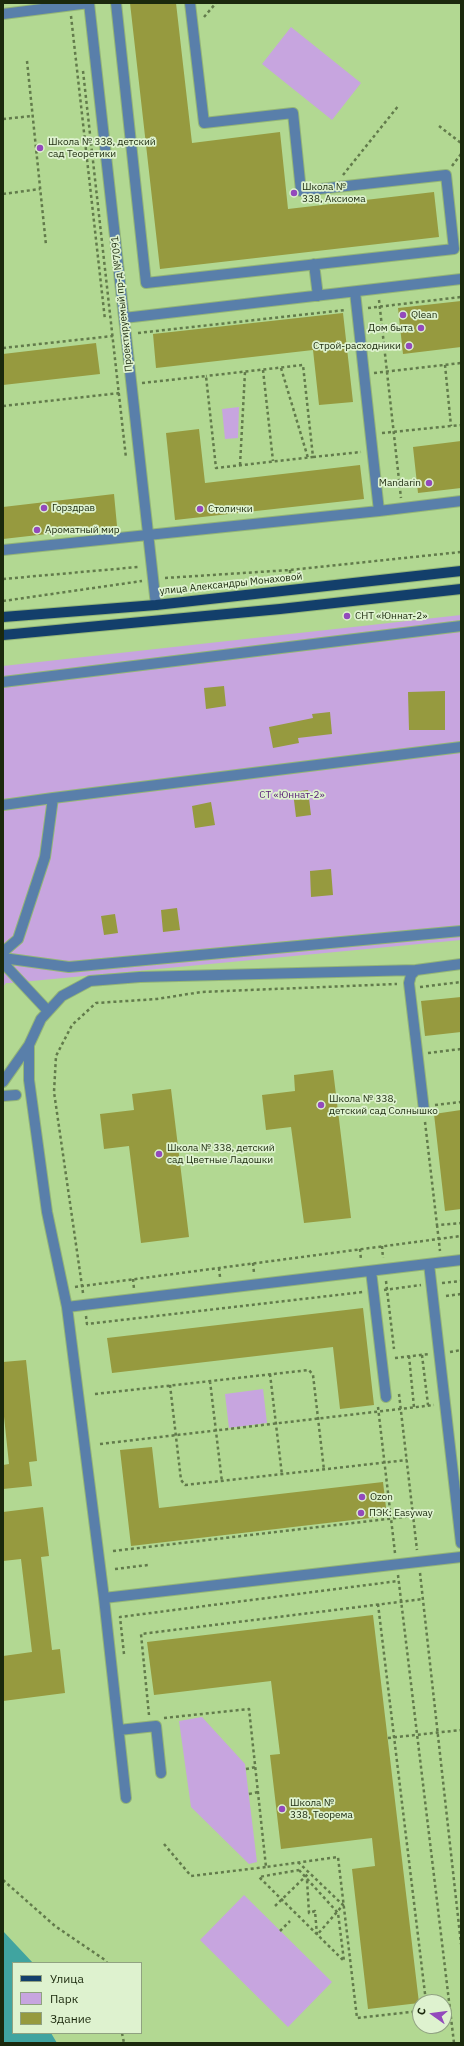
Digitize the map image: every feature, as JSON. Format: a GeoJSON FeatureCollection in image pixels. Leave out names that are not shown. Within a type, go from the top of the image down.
{"type":"FeatureCollection","features":[{"type":"Feature","properties":{"kind":"main road","name":"улица Александры Монаховой"},"geometry":{"type":"LineString","coordinates":[[3,617],[156,605],[461,571]]}},
{"type":"Feature","properties":{"kind":"main road"},"geometry":{"type":"LineString","coordinates":[[3,634],[272,610],[461,589]]}},
{"type":"Feature","properties":{"kind":"street"},"geometry":{"type":"LineString","coordinates":[[3,14],[89,3]]}},
{"type":"Feature","properties":{"kind":"street","name":"Проектируемый пр-д №7091"},"geometry":{"type":"LineString","coordinates":[[89,3],[156,605]]}},
{"type":"Feature","properties":{"kind":"street"},"geometry":{"type":"LineString","coordinates":[[116,3],[146,283],[454,249],[446,175],[301,192],[293,113],[204,123],[190,3]]}},
{"type":"Feature","properties":{"kind":"street"},"geometry":{"type":"LineString","coordinates":[[314,264],[318,296]]}},
{"type":"Feature","properties":{"kind":"street"},"geometry":{"type":"LineString","coordinates":[[124,318],[461,280]]}},
{"type":"Feature","properties":{"kind":"street"},"geometry":{"type":"LineString","coordinates":[[355,292],[379,510]]}},
{"type":"Feature","properties":{"kind":"street"},"geometry":{"type":"LineString","coordinates":[[3,550],[148,536],[461,501]]}},
{"type":"Feature","properties":{"kind":"street"},"geometry":{"type":"LineString","coordinates":[[3,682],[461,626]]}},
{"type":"Feature","properties":{"kind":"street"},"geometry":{"type":"LineString","coordinates":[[3,805],[461,747]]}},
{"type":"Feature","properties":{"kind":"street"},"geometry":{"type":"LineString","coordinates":[[3,952],[18,939],[45,857],[53,798]]}},
{"type":"Feature","properties":{"kind":"street"},"geometry":{"type":"LineString","coordinates":[[3,958],[69,967],[461,930]]}},
{"type":"Feature","properties":{"kind":"street"},"geometry":{"type":"LineString","coordinates":[[3,964],[48,1011]]}},
{"type":"Feature","properties":{"kind":"street"},"geometry":{"type":"LineString","coordinates":[[3,1082],[29,1045],[41,1019],[62,996],[90,981],[140,977],[416,970],[461,964]]}},
{"type":"Feature","properties":{"kind":"street"},"geometry":{"type":"LineString","coordinates":[[416,970],[411,975],[410,983],[429,1108]]}},
{"type":"Feature","properties":{"kind":"street"},"geometry":{"type":"LineString","coordinates":[[29,1045],[28,1080],[47,1212],[67,1307],[104,1598],[126,1798]]}},
{"type":"Feature","properties":{"kind":"street"},"geometry":{"type":"LineString","coordinates":[[3,1096],[16,1095]]}},
{"type":"Feature","properties":{"kind":"street"},"geometry":{"type":"LineString","coordinates":[[67,1307],[461,1260]]}},
{"type":"Feature","properties":{"kind":"street"},"geometry":{"type":"LineString","coordinates":[[429,1264],[461,1544]]}},
{"type":"Feature","properties":{"kind":"street"},"geometry":{"type":"LineString","coordinates":[[371,1271],[382,1400]]}},
{"type":"Feature","properties":{"kind":"street"},"geometry":{"type":"LineString","coordinates":[[104,1598],[461,1557]]}},
{"type":"Feature","properties":{"kind":"street"},"geometry":{"type":"LineString","coordinates":[[119,1730],[156,1726],[161,1773]]}},
{"type":"Feature","properties":{"kind":"path"},"geometry":{"type":"LineString","coordinates":[[70,6],[105,320]]}},
{"type":"Feature","properties":{"kind":"path"},"geometry":{"type":"LineString","coordinates":[[27,61],[46,245]]}},
{"type":"Feature","properties":{"kind":"path"},"geometry":{"type":"LineString","coordinates":[[83,68],[127,465]]}},
{"type":"Feature","properties":{"kind":"path"},"geometry":{"type":"LineString","coordinates":[[333,188],[399,105]]}},
{"type":"Feature","properties":{"kind":"path"},"geometry":{"type":"LineString","coordinates":[[3,119],[32,116]]}},
{"type":"Feature","properties":{"kind":"path"},"geometry":{"type":"LineString","coordinates":[[439,126],[461,143]]}},
{"type":"Feature","properties":{"kind":"path"},"geometry":{"type":"LineString","coordinates":[[3,194],[40,189]]}},
{"type":"Feature","properties":{"kind":"path"},"geometry":{"type":"LineString","coordinates":[[377,289],[402,508]]}},
{"type":"Feature","properties":{"kind":"path"},"geometry":{"type":"LineString","coordinates":[[3,348],[461,297]]}},
{"type":"Feature","properties":{"kind":"path"},"geometry":{"type":"LineString","coordinates":[[364,374],[461,363]]}},
{"type":"Feature","properties":{"kind":"path"},"geometry":{"type":"LineString","coordinates":[[3,406],[119,394],[132,388],[206,376],[303,365],[313,457]]}},
{"type":"Feature","properties":{"kind":"path"},"geometry":{"type":"LineString","coordinates":[[445,365],[451,426]]}},
{"type":"Feature","properties":{"kind":"path"},"geometry":{"type":"LineString","coordinates":[[281,368],[308,458]]}},
{"type":"Feature","properties":{"kind":"path"},"geometry":{"type":"LineString","coordinates":[[263,370],[273,461]]}},
{"type":"Feature","properties":{"kind":"path"},"geometry":{"type":"LineString","coordinates":[[240,465],[245,372]]}},
{"type":"Feature","properties":{"kind":"path"},"geometry":{"type":"LineString","coordinates":[[206,376],[216,468],[358,452]]}},
{"type":"Feature","properties":{"kind":"path"},"geometry":{"type":"LineString","coordinates":[[370,435],[461,424]]}},
{"type":"Feature","properties":{"kind":"path"},"geometry":{"type":"LineString","coordinates":[[3,601],[153,579],[290,570],[461,552]]}},
{"type":"Feature","properties":{"kind":"path"},"geometry":{"type":"LineString","coordinates":[[138,559],[140,581]]}},
{"type":"Feature","properties":{"kind":"path"},"geometry":{"type":"LineString","coordinates":[[3,580],[138,567]]}},
{"type":"Feature","properties":{"kind":"path"},"geometry":{"type":"LineString","coordinates":[[84,1304],[54,1092],[56,1056],[72,1025],[96,1003],[157,999],[201,992],[401,984]]}},
{"type":"Feature","properties":{"kind":"path"},"geometry":{"type":"LineString","coordinates":[[427,1053],[461,1049]]}},
{"type":"Feature","properties":{"kind":"path"},"geometry":{"type":"LineString","coordinates":[[429,1108],[461,1102]]}},
{"type":"Feature","properties":{"kind":"path"},"geometry":{"type":"LineString","coordinates":[[70,1288],[461,1236]]}},
{"type":"Feature","properties":{"kind":"path"},"geometry":{"type":"LineString","coordinates":[[382,1246],[396,1365]]}},
{"type":"Feature","properties":{"kind":"path"},"geometry":{"type":"LineString","coordinates":[[444,1283],[461,1281]]}},
{"type":"Feature","properties":{"kind":"path"},"geometry":{"type":"LineString","coordinates":[[387,1289],[421,1285]]}},
{"type":"Feature","properties":{"kind":"path"},"geometry":{"type":"LineString","coordinates":[[86,1324],[365,1292]]}},
{"type":"Feature","properties":{"kind":"path"},"geometry":{"type":"LineString","coordinates":[[446,1296],[461,1294]]}},
{"type":"Feature","properties":{"kind":"path"},"geometry":{"type":"LineString","coordinates":[[422,1355],[428,1405]]}},
{"type":"Feature","properties":{"kind":"path"},"geometry":{"type":"LineString","coordinates":[[409,1356],[414,1407]]}},
{"type":"Feature","properties":{"kind":"path"},"geometry":{"type":"LineString","coordinates":[[95,1394],[305,1370],[312,1372],[324,1470]]}},
{"type":"Feature","properties":{"kind":"path"},"geometry":{"type":"LineString","coordinates":[[270,1374],[282,1475]]}},
{"type":"Feature","properties":{"kind":"path"},"geometry":{"type":"LineString","coordinates":[[210,1381],[222,1482]]}},
{"type":"Feature","properties":{"kind":"path"},"geometry":{"type":"LineString","coordinates":[[170,1386],[183,1483],[189,1486],[407,1460]]}},
{"type":"Feature","properties":{"kind":"path"},"geometry":{"type":"LineString","coordinates":[[398,1387],[461,1944]]}},
{"type":"Feature","properties":{"kind":"path"},"geometry":{"type":"LineString","coordinates":[[382,1400],[379,1411],[396,1564],[454,2043]]}},
{"type":"Feature","properties":{"kind":"path"},"geometry":{"type":"LineString","coordinates":[[100,1444],[445,1403]]}},
{"type":"Feature","properties":{"kind":"path"},"geometry":{"type":"LineString","coordinates":[[113,1551],[413,1516]]}},
{"type":"Feature","properties":{"kind":"path"},"geometry":{"type":"LineString","coordinates":[[115,1569],[148,1565]]}},
{"type":"Feature","properties":{"kind":"path"},"geometry":{"type":"LineString","coordinates":[[124,1662],[120,1617],[398,1581]]}},
{"type":"Feature","properties":{"kind":"path"},"geometry":{"type":"LineString","coordinates":[[150,1719],[140,1634],[423,1599]]}},
{"type":"Feature","properties":{"kind":"path"},"geometry":{"type":"LineString","coordinates":[[378,1604],[425,1994]]}},
{"type":"Feature","properties":{"kind":"path"},"geometry":{"type":"LineString","coordinates":[[157,1718],[249,1709],[266,1867]]}},
{"type":"Feature","properties":{"kind":"path"},"geometry":{"type":"LineString","coordinates":[[388,1738],[461,1730]]}},
{"type":"Feature","properties":{"kind":"path"},"geometry":{"type":"LineString","coordinates":[[246,1769],[256,1767]]}},
{"type":"Feature","properties":{"kind":"path"},"geometry":{"type":"LineString","coordinates":[[249,1794],[258,1792]]}},
{"type":"Feature","properties":{"kind":"path"},"geometry":{"type":"LineString","coordinates":[[164,1844],[191,1876],[338,1857],[357,2018],[412,2012]]}},
{"type":"Feature","properties":{"kind":"path"},"geometry":{"type":"LineString","coordinates":[[298,1862],[343,1905]]}},
{"type":"Feature","properties":{"kind":"path"},"geometry":{"type":"LineString","coordinates":[[299,1870],[306,1878],[338,1912],[344,1961],[259,1877],[299,1870]]}},
{"type":"Feature","properties":{"kind":"path"},"geometry":{"type":"LineString","coordinates":[[275,1906],[306,1878],[309,1873]]}},
{"type":"Feature","properties":{"kind":"path"},"geometry":{"type":"LineString","coordinates":[[306,1878],[310,1913],[315,1912],[318,1935]]}},
{"type":"Feature","properties":{"kind":"path"},"geometry":{"type":"LineString","coordinates":[[3,1880],[55,1926],[106,1962]]}},
{"type":"Feature","properties":{"kind":"path"},"geometry":{"type":"LineString","coordinates":[[318,1935],[343,1905]]}},
{"type":"Feature","properties":{"kind":"path"},"geometry":{"type":"LineString","coordinates":[[280,1931],[290,1921]]}},
{"type":"Feature","properties":{"kind":"green space"},"geometry":{"type":"Polygon","coordinates":[[[291,27],[361,83],[332,120],[262,64],[291,27]]]}},
{"type":"Feature","properties":{"kind":"green space"},"geometry":{"type":"Polygon","coordinates":[[[239,407],[238,438],[225,439],[222,409],[239,407]]]}},
{"type":"Feature","properties":{"kind":"green space","name":"СТ «Юннат-2»"},"geometry":{"type":"Polygon","coordinates":[[[461,615],[461,940],[6,983],[3,987],[3,666],[461,615]]]}},
{"type":"Feature","properties":{"kind":"green space"},"geometry":{"type":"Polygon","coordinates":[[[263,1389],[267,1423],[229,1428],[225,1394],[263,1389]]]}},
{"type":"Feature","properties":{"kind":"green space"},"geometry":{"type":"Polygon","coordinates":[[[202,1717],[245,1764],[257,1862],[249,1864],[191,1807],[179,1721],[202,1717]]]}},
{"type":"Feature","properties":{"kind":"green space"},"geometry":{"type":"Polygon","coordinates":[[[244,1895],[332,1982],[288,2027],[200,1940],[244,1895]]]}},
{"type":"Feature","properties":{"kind":"water"},"geometry":{"type":"Polygon","coordinates":[[[3,1931],[32,1962],[12,1962],[12,2034],[52,2034],[57,2043],[3,2043],[3,1931]]]}},
{"type":"Feature","properties":{"kind":"building"},"geometry":{"type":"Polygon","coordinates":[[[130,3],[176,3],[192,143],[280,132],[288,209],[434,192],[439,237],[160,269],[130,3]]]}},
{"type":"Feature","properties":{"kind":"building"},"geometry":{"type":"Polygon","coordinates":[[[461,301],[461,347],[403,354],[398,308],[461,301]]]}},
{"type":"Feature","properties":{"kind":"building"},"geometry":{"type":"Polygon","coordinates":[[[343,313],[353,402],[319,405],[313,350],[156,368],[153,334],[343,313]]]}},
{"type":"Feature","properties":{"kind":"building"},"geometry":{"type":"Polygon","coordinates":[[[96,343],[100,374],[3,385],[3,354],[96,343]]]}},
{"type":"Feature","properties":{"kind":"building"},"geometry":{"type":"Polygon","coordinates":[[[199,429],[205,483],[360,465],[364,499],[175,520],[166,433],[199,429]]]}},
{"type":"Feature","properties":{"kind":"building"},"geometry":{"type":"Polygon","coordinates":[[[461,441],[461,488],[418,493],[413,447],[461,441]]]}},
{"type":"Feature","properties":{"kind":"building"},"geometry":{"type":"Polygon","coordinates":[[[114,494],[117,526],[3,539],[3,507],[114,494]]]}},
{"type":"Feature","properties":{"kind":"building"},"geometry":{"type":"Polygon","coordinates":[[[224,686],[226,706],[206,709],[204,688],[224,686]]]}},
{"type":"Feature","properties":{"kind":"building"},"geometry":{"type":"Polygon","coordinates":[[[445,691],[445,730],[409,730],[408,692],[445,691]]]}},
{"type":"Feature","properties":{"kind":"building"},"geometry":{"type":"Polygon","coordinates":[[[330,712],[332,734],[298,738],[299,743],[273,748],[269,727],[313,718],[312,714],[330,712]]]}},
{"type":"Feature","properties":{"kind":"building"},"geometry":{"type":"Polygon","coordinates":[[[308,790],[311,815],[296,817],[293,792],[308,790]]]}},
{"type":"Feature","properties":{"kind":"building"},"geometry":{"type":"Polygon","coordinates":[[[211,802],[215,825],[195,828],[192,806],[211,802]]]}},
{"type":"Feature","properties":{"kind":"building"},"geometry":{"type":"Polygon","coordinates":[[[331,869],[333,895],[311,897],[310,871],[331,869]]]}},
{"type":"Feature","properties":{"kind":"building"},"geometry":{"type":"Polygon","coordinates":[[[177,908],[180,930],[163,932],[161,910],[177,908]]]}},
{"type":"Feature","properties":{"kind":"building"},"geometry":{"type":"Polygon","coordinates":[[[115,914],[118,933],[104,935],[101,916],[115,914]]]}},
{"type":"Feature","properties":{"kind":"building"},"geometry":{"type":"Polygon","coordinates":[[[461,997],[461,1032],[425,1036],[421,1001],[461,997]]]}},
{"type":"Feature","properties":{"kind":"building"},"geometry":{"type":"Polygon","coordinates":[[[333,1070],[351,1218],[304,1223],[291,1127],[266,1130],[262,1095],[295,1091],[294,1075],[333,1070]]]}},
{"type":"Feature","properties":{"kind":"building"},"geometry":{"type":"Polygon","coordinates":[[[171,1089],[189,1237],[141,1243],[129,1146],[104,1149],[100,1114],[134,1110],[132,1094],[171,1089]]]}},
{"type":"Feature","properties":{"kind":"building"},"geometry":{"type":"Polygon","coordinates":[[[461,1110],[461,1209],[445,1211],[434,1114],[461,1110]]]}},
{"type":"Feature","properties":{"kind":"building"},"geometry":{"type":"Polygon","coordinates":[[[363,1308],[374,1405],[340,1409],[333,1347],[112,1373],[107,1338],[363,1308]]]}},
{"type":"Feature","properties":{"kind":"building"},"geometry":{"type":"Polygon","coordinates":[[[26,1360],[37,1461],[29,1462],[32,1486],[3,1489],[3,1465],[9,1464],[3,1407],[3,1362],[26,1360]]]}},
{"type":"Feature","properties":{"kind":"building"},"geometry":{"type":"Polygon","coordinates":[[[152,1447],[159,1508],[383,1482],[387,1516],[131,1546],[120,1450],[152,1447]]]}},
{"type":"Feature","properties":{"kind":"building"},"geometry":{"type":"Polygon","coordinates":[[[43,1507],[49,1556],[41,1557],[52,1650],[60,1649],[65,1693],[3,1701],[3,1656],[32,1652],[21,1559],[3,1561],[3,1512],[43,1507]]]}},
{"type":"Feature","properties":{"kind":"building"},"geometry":{"type":"Polygon","coordinates":[[[373,1615],[418,1994],[412,1994],[412,2004],[368,2009],[352,1869],[375,1866],[372,1838],[281,1849],[270,1755],[280,1754],[271,1681],[154,1695],[147,1642],[373,1615]]]}},
{"type":"Feature","properties":{"kind":"place","name":"Школа № 338, детский сад Теоретики"},"geometry":{"type":"Point","coordinates":[40,148]}},
{"type":"Feature","properties":{"kind":"place","name":"Школа № 338, Аксиома"},"geometry":{"type":"Point","coordinates":[294,193]}},
{"type":"Feature","properties":{"kind":"place","name":"Qlean"},"geometry":{"type":"Point","coordinates":[403,315]}},
{"type":"Feature","properties":{"kind":"place","name":"Дом быта"},"geometry":{"type":"Point","coordinates":[421,328]}},
{"type":"Feature","properties":{"kind":"place","name":"Строй-расходники"},"geometry":{"type":"Point","coordinates":[409,346]}},
{"type":"Feature","properties":{"kind":"place","name":"Mandarin"},"geometry":{"type":"Point","coordinates":[429,483]}},
{"type":"Feature","properties":{"kind":"place","name":"Горздрав"},"geometry":{"type":"Point","coordinates":[44,508]}},
{"type":"Feature","properties":{"kind":"place","name":"Столички"},"geometry":{"type":"Point","coordinates":[200,509]}},
{"type":"Feature","properties":{"kind":"place","name":"Ароматный мир"},"geometry":{"type":"Point","coordinates":[37,530]}},
{"type":"Feature","properties":{"kind":"place","name":"СНТ «Юннат-2»"},"geometry":{"type":"Point","coordinates":[347,616]}},
{"type":"Feature","properties":{"kind":"place","name":"Школа № 338, детский сад Солнышко"},"geometry":{"type":"Point","coordinates":[321,1105]}},
{"type":"Feature","properties":{"kind":"place","name":"Школа № 338, детский сад Цветные Ладошки"},"geometry":{"type":"Point","coordinates":[159,1154]}},
{"type":"Feature","properties":{"kind":"place","name":"Ozon"},"geometry":{"type":"Point","coordinates":[362,1497]}},
{"type":"Feature","properties":{"kind":"place","name":"ПЭК: Easyway"},"geometry":{"type":"Point","coordinates":[361,1513]}},
{"type":"Feature","properties":{"kind":"place","name":"Школа № 338, Теорема"},"geometry":{"type":"Point","coordinates":[282,1809]}}]}
